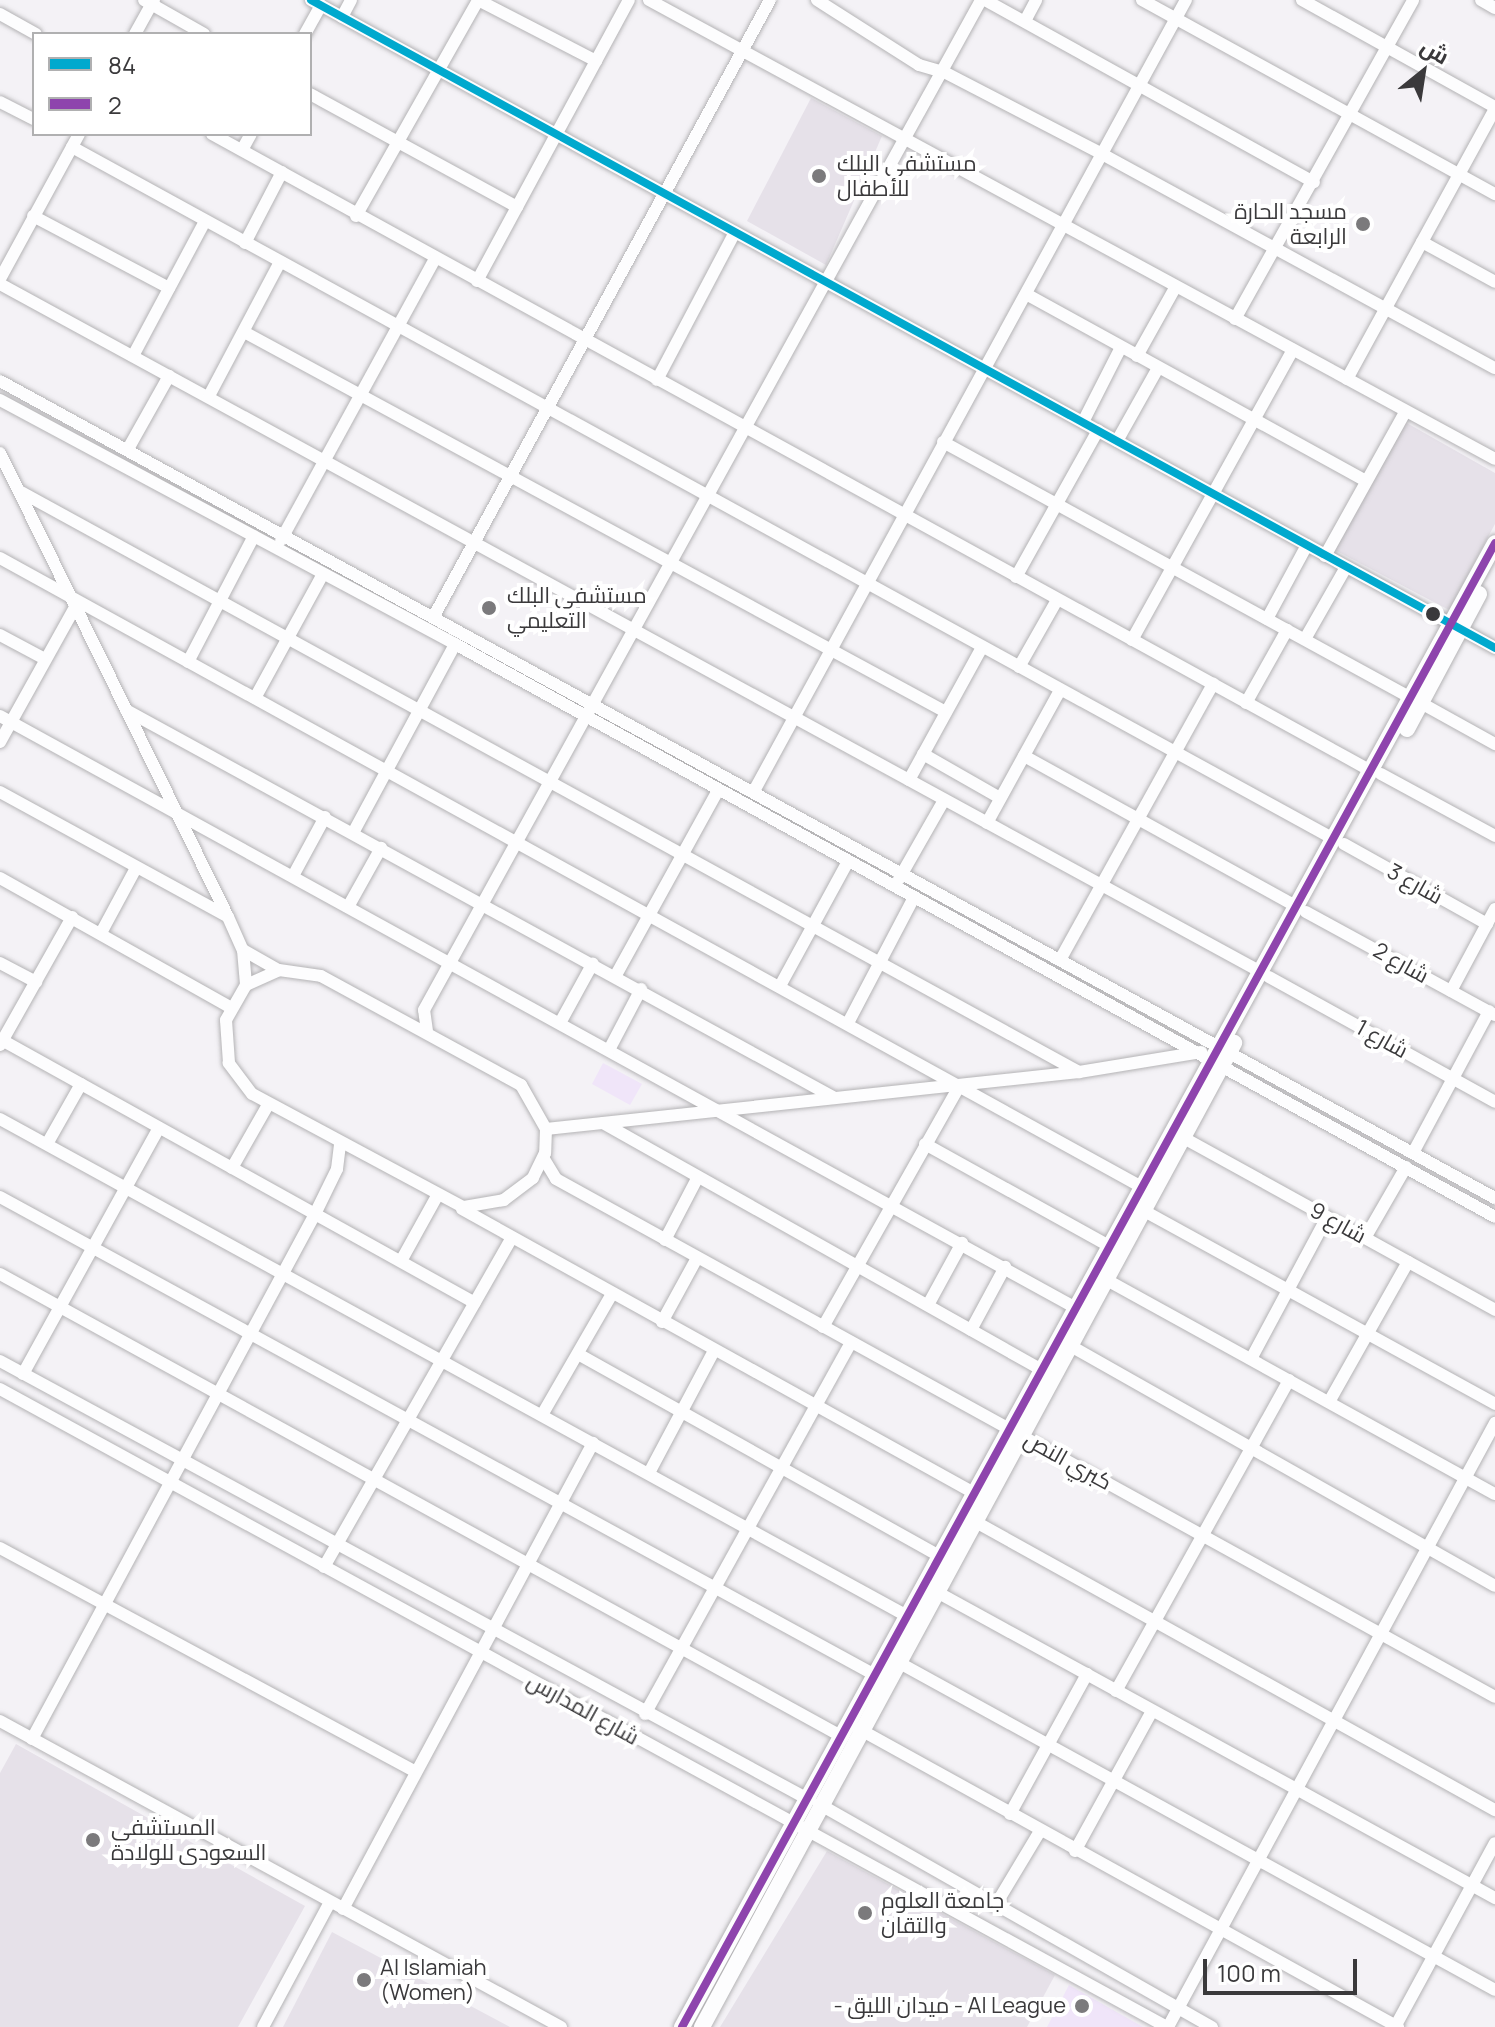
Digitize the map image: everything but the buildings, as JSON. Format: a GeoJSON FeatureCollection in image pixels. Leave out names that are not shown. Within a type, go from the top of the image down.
{"type":"FeatureCollection","features":[{"type":"Feature","properties":{"kind":"main road"},"geometry":{"type":"LineString","coordinates":[[702,2027],[841,1736],[974,1493],[1069,1345],[1105,1279],[1137,1207],[1142,1187],[1215,1054],[1302,909],[1456,626],[1495,543]]}},
{"type":"Feature","properties":{"kind":"main road"},"geometry":{"type":"LineString","coordinates":[[1456,626],[1495,563]]}},
{"type":"Feature","properties":{"kind":"main road"},"geometry":{"type":"LineString","coordinates":[[812,1801],[859,1729],[974,1521],[1042,1370],[1109,1246],[1182,1137],[1215,1054]]}},
{"type":"Feature","properties":{"kind":"main road"},"geometry":{"type":"LineString","coordinates":[[682,2027],[799,1826]]}},
{"type":"Feature","properties":{"kind":"street"},"geometry":{"type":"LineString","coordinates":[[342,17],[351,0]]}},
{"type":"Feature","properties":{"kind":"street"},"geometry":{"type":"LineString","coordinates":[[356,216],[478,0],[596,61]]}},
{"type":"Feature","properties":{"kind":"street"},"geometry":{"type":"LineString","coordinates":[[477,281],[629,0]]}},
{"type":"Feature","properties":{"kind":"street"},"geometry":{"type":"LineString","coordinates":[[649,0],[1495,459]]}},
{"type":"Feature","properties":{"kind":"street"},"geometry":{"type":"LineString","coordinates":[[434,616],[770,0]]}},
{"type":"Feature","properties":{"kind":"street"},"geometry":{"type":"LineString","coordinates":[[817,0],[919,65],[944,72],[1102,154],[1495,368]]}},
{"type":"Feature","properties":{"kind":"street"},"geometry":{"type":"LineString","coordinates":[[427,1031],[423,1019],[430,1001],[983,0],[1314,182]]}},
{"type":"Feature","properties":{"kind":"street"},"geometry":{"type":"LineString","coordinates":[[1025,21],[1036,0]]}},
{"type":"Feature","properties":{"kind":"street"},"geometry":{"type":"LineString","coordinates":[[1142,0],[1495,194]]}},
{"type":"Feature","properties":{"kind":"street"},"geometry":{"type":"LineString","coordinates":[[754,791],[1186,0]]}},
{"type":"Feature","properties":{"kind":"street"},"geometry":{"type":"LineString","coordinates":[[1302,0],[1495,108],[1347,379]]}},
{"type":"Feature","properties":{"kind":"street"},"geometry":{"type":"LineString","coordinates":[[1235,319],[1413,0]]}},
{"type":"Feature","properties":{"kind":"street"},"geometry":{"type":"LineString","coordinates":[[1481,0],[1495,8]]}},
{"type":"Feature","properties":{"kind":"street"},"geometry":{"type":"LineString","coordinates":[[136,32],[150,1],[201,32]]}},
{"type":"Feature","properties":{"kind":"street"},"geometry":{"type":"LineString","coordinates":[[306,32],[316,3],[1495,648]]}},
{"type":"Feature","properties":{"kind":"street"},"geometry":{"type":"LineString","coordinates":[[0,14],[32,32]]}},
{"type":"Feature","properties":{"kind":"street"},"geometry":{"type":"LineString","coordinates":[[312,95],[517,207]]}},
{"type":"Feature","properties":{"kind":"street"},"geometry":{"type":"LineString","coordinates":[[0,102],[32,118]]}},
{"type":"Feature","properties":{"kind":"street"},"geometry":{"type":"LineString","coordinates":[[216,136],[1057,600],[1495,836]]}},
{"type":"Feature","properties":{"kind":"street"},"geometry":{"type":"LineString","coordinates":[[242,150],[250,136]]}},
{"type":"Feature","properties":{"kind":"street"},"geometry":{"type":"LineString","coordinates":[[0,280],[76,141]]}},
{"type":"Feature","properties":{"kind":"street","name":"شارع 3"},"geometry":{"type":"LineString","coordinates":[[76,141],[205,221],[1487,924]]}},
{"type":"Feature","properties":{"kind":"street"},"geometry":{"type":"LineString","coordinates":[[245,243],[282,172]]}},
{"type":"Feature","properties":{"kind":"street"},"geometry":{"type":"LineString","coordinates":[[33,216],[169,288]]}},
{"type":"Feature","properties":{"kind":"street"},"geometry":{"type":"LineString","coordinates":[[133,356],[205,221]]}},
{"type":"Feature","properties":{"kind":"street"},"geometry":{"type":"LineString","coordinates":[[657,380],[735,232]]}},
{"type":"Feature","properties":{"kind":"street"},"geometry":{"type":"LineString","coordinates":[[1422,242],[1495,282]]}},
{"type":"Feature","properties":{"kind":"street"},"geometry":{"type":"LineString","coordinates":[[277,549],[435,259]]}},
{"type":"Feature","properties":{"kind":"street"},"geometry":{"type":"LineString","coordinates":[[209,396],[280,262]]}},
{"type":"Feature","properties":{"kind":"street","name":"شارع 1"},"geometry":{"type":"LineString","coordinates":[[0,280],[169,376],[1495,1102]]}},
{"type":"Feature","properties":{"kind":"street"},"geometry":{"type":"LineString","coordinates":[[1137,356],[1175,288]]}},
{"type":"Feature","properties":{"kind":"street"},"geometry":{"type":"LineString","coordinates":[[1026,294],[1120,349],[1366,481]]}},
{"type":"Feature","properties":{"kind":"street"},"geometry":{"type":"LineString","coordinates":[[244,332],[362,393],[946,712]]}},
{"type":"Feature","properties":{"kind":"street"},"geometry":{"type":"LineString","coordinates":[[1083,422],[1120,349]]}},
{"type":"Feature","properties":{"kind":"street"},"geometry":{"type":"LineString","coordinates":[[1132,640],[1210,493],[1293,350]]}},
{"type":"Feature","properties":{"kind":"street"},"geometry":{"type":"LineString","coordinates":[[1117,441],[1158,368]]}},
{"type":"Feature","properties":{"kind":"street"},"geometry":{"type":"LineString","coordinates":[[128,449],[169,376]]}},
{"type":"Feature","properties":{"kind":"street"},"geometry":{"type":"LineString","coordinates":[[0,381],[1060,960],[1495,1217]]}},
{"type":"Feature","properties":{"kind":"street"},"geometry":{"type":"LineString","coordinates":[[0,400],[455,644],[894,889],[1413,1153],[1495,1198]]}},
{"type":"Feature","properties":{"kind":"street"},"geometry":{"type":"LineString","coordinates":[[1325,556],[1405,412]]}},
{"type":"Feature","properties":{"kind":"street"},"geometry":{"type":"LineString","coordinates":[[1016,577],[1098,430]]}},
{"type":"Feature","properties":{"kind":"street"},"geometry":{"type":"LineString","coordinates":[[943,442],[1495,744]]}},
{"type":"Feature","properties":{"kind":"street"},"geometry":{"type":"LineString","coordinates":[[0,453],[228,917],[243,950],[246,985]]}},
{"type":"Feature","properties":{"kind":"street"},"geometry":{"type":"LineString","coordinates":[[21,492],[1079,1072]]}},
{"type":"Feature","properties":{"kind":"street"},"geometry":{"type":"LineString","coordinates":[[188,662],[254,536]]}},
{"type":"Feature","properties":{"kind":"street"},"geometry":{"type":"LineString","coordinates":[[1267,619],[1307,545]]}},
{"type":"Feature","properties":{"kind":"street"},"geometry":{"type":"LineString","coordinates":[[0,558],[73,602],[387,770],[1142,1187]]}},
{"type":"Feature","properties":{"kind":"street"},"geometry":{"type":"LineString","coordinates":[[1305,639],[1346,567]]}},
{"type":"Feature","properties":{"kind":"street"},"geometry":{"type":"LineString","coordinates":[[255,698],[323,574]]}},
{"type":"Feature","properties":{"kind":"street"},"geometry":{"type":"LineString","coordinates":[[1019,667],[1057,600]]}},
{"type":"Feature","properties":{"kind":"street"},"geometry":{"type":"LineString","coordinates":[[0,742],[5,719],[45,659],[73,602]]}},
{"type":"Feature","properties":{"kind":"street"},"geometry":{"type":"LineString","coordinates":[[1246,703],[1287,630]]}},
{"type":"Feature","properties":{"kind":"street"},"geometry":{"type":"LineString","coordinates":[[0,635],[45,659]]}},
{"type":"Feature","properties":{"kind":"street"},"geometry":{"type":"LineString","coordinates":[[353,833],[455,644]]}},
{"type":"Feature","properties":{"kind":"street"},"geometry":{"type":"LineString","coordinates":[[909,780],[982,647]]}},
{"type":"Feature","properties":{"kind":"street"},"geometry":{"type":"LineString","coordinates":[[1060,960],[1213,684]]}},
{"type":"Feature","properties":{"kind":"street"},"geometry":{"type":"LineString","coordinates":[[987,823],[1060,690]]}},
{"type":"Feature","properties":{"kind":"street"},"geometry":{"type":"LineString","coordinates":[[126,710],[616,975],[833,1097]]}},
{"type":"Feature","properties":{"kind":"street"},"geometry":{"type":"LineString","coordinates":[[5,719],[892,1204],[1076,1308]]}},
{"type":"Feature","properties":{"kind":"street"},"geometry":{"type":"LineString","coordinates":[[923,754],[1000,798]]}},
{"type":"Feature","properties":{"kind":"street","name":"شارع 2"},"geometry":{"type":"LineString","coordinates":[[1024,756],[1492,1013]]}},
{"type":"Feature","properties":{"kind":"street"},"geometry":{"type":"LineString","coordinates":[[616,975],[718,790]]}},
{"type":"Feature","properties":{"kind":"street"},"geometry":{"type":"LineString","coordinates":[[0,792],[228,917]]}},
{"type":"Feature","properties":{"kind":"street"},"geometry":{"type":"LineString","coordinates":[[894,889],[944,800]]}},
{"type":"Feature","properties":{"kind":"street"},"geometry":{"type":"LineString","coordinates":[[293,876],[325,817]]}},
{"type":"Feature","properties":{"kind":"street"},"geometry":{"type":"LineString","coordinates":[[348,907],[381,848]]}},
{"type":"Feature","properties":{"kind":"street"},"geometry":{"type":"LineString","coordinates":[[780,986],[847,863]]}},
{"type":"Feature","properties":{"kind":"street"},"geometry":{"type":"LineString","coordinates":[[101,933],[136,868]]}},
{"type":"Feature","properties":{"kind":"street"},"geometry":{"type":"LineString","coordinates":[[0,878],[230,1007]]}},
{"type":"Feature","properties":{"kind":"street"},"geometry":{"type":"LineString","coordinates":[[848,1023],[913,899]]}},
{"type":"Feature","properties":{"kind":"street"},"geometry":{"type":"LineString","coordinates":[[1451,991],[1495,909]]}},
{"type":"Feature","properties":{"kind":"street"},"geometry":{"type":"LineString","coordinates":[[72,917],[1,1042],[475,1303]]}},
{"type":"Feature","properties":{"kind":"street"},"geometry":{"type":"LineString","coordinates":[[243,950],[279,970],[321,976],[427,1031],[521,1085],[546,1129],[544,1159],[530,1180],[487,1207],[443,1199]]}},
{"type":"Feature","properties":{"kind":"street"},"geometry":{"type":"LineString","coordinates":[[0,963],[36,982]]}},
{"type":"Feature","properties":{"kind":"street"},"geometry":{"type":"LineString","coordinates":[[560,1023],[593,963]]}},
{"type":"Feature","properties":{"kind":"street"},"geometry":{"type":"LineString","coordinates":[[279,970],[246,985],[230,1007],[224,1033],[229,1063],[245,1087],[268,1105],[974,1493]]}},
{"type":"Feature","properties":{"kind":"street"},"geometry":{"type":"LineString","coordinates":[[609,1050],[641,989]]}},
{"type":"Feature","properties":{"kind":"street"},"geometry":{"type":"LineString","coordinates":[[401,1017],[430,1001]]}},
{"type":"Feature","properties":{"kind":"street"},"geometry":{"type":"LineString","coordinates":[[1413,1153],[1492,1013]]}},
{"type":"Feature","properties":{"kind":"street"},"geometry":{"type":"LineString","coordinates":[[546,1129],[1079,1072],[1215,1054]]}},
{"type":"Feature","properties":{"kind":"street"},"geometry":{"type":"LineString","coordinates":[[47,1144],[81,1084]]}},
{"type":"Feature","properties":{"kind":"street"},"geometry":{"type":"LineString","coordinates":[[823,1327],[959,1084]]}},
{"type":"Feature","properties":{"kind":"street"},"geometry":{"type":"LineString","coordinates":[[232,1168],[268,1105]]}},
{"type":"Feature","properties":{"kind":"street"},"geometry":{"type":"LineString","coordinates":[[0,1119],[907,1616]]}},
{"type":"Feature","properties":{"kind":"street"},"geometry":{"type":"LineString","coordinates":[[603,1123],[1042,1370]]}},
{"type":"Feature","properties":{"kind":"street"},"geometry":{"type":"LineString","coordinates":[[23,1374],[159,1128]]}},
{"type":"Feature","properties":{"kind":"street","name":"شارع 9"},"geometry":{"type":"LineString","coordinates":[[1182,1137],[1495,1310]]}},
{"type":"Feature","properties":{"kind":"street"},"geometry":{"type":"LineString","coordinates":[[32,1739],[315,1214],[337,1169],[340,1143]]}},
{"type":"Feature","properties":{"kind":"street"},"geometry":{"type":"LineString","coordinates":[[925,1144],[1109,1246]]}},
{"type":"Feature","properties":{"kind":"street"},"geometry":{"type":"LineString","coordinates":[[337,1169],[360,1154]]}},
{"type":"Feature","properties":{"kind":"street"},"geometry":{"type":"LineString","coordinates":[[530,1180],[556,1179],[544,1159]]}},
{"type":"Feature","properties":{"kind":"street"},"geometry":{"type":"LineString","coordinates":[[1365,1238],[1406,1167]]}},
{"type":"Feature","properties":{"kind":"street"},"geometry":{"type":"LineString","coordinates":[[665,1240],[698,1177]]}},
{"type":"Feature","properties":{"kind":"street","name":"كبري النص"},"geometry":{"type":"LineString","coordinates":[[556,1179],[1495,1697]]}},
{"type":"Feature","properties":{"kind":"street"},"geometry":{"type":"LineString","coordinates":[[0,1197],[875,1675]]}},
{"type":"Feature","properties":{"kind":"street"},"geometry":{"type":"LineString","coordinates":[[401,1261],[443,1199]]}},
{"type":"Feature","properties":{"kind":"street"},"geometry":{"type":"LineString","coordinates":[[1137,1207],[1495,1404]]}},
{"type":"Feature","properties":{"kind":"street"},"geometry":{"type":"LineString","coordinates":[[1251,1359],[1327,1217]]}},
{"type":"Feature","properties":{"kind":"street"},"geometry":{"type":"LineString","coordinates":[[324,1567],[512,1238]]}},
{"type":"Feature","properties":{"kind":"street"},"geometry":{"type":"LineString","coordinates":[[928,1305],[962,1243]]}},
{"type":"Feature","properties":{"kind":"street"},"geometry":{"type":"LineString","coordinates":[[662,1322],[697,1258]]}},
{"type":"Feature","properties":{"kind":"street"},"geometry":{"type":"LineString","coordinates":[[1329,1402],[1408,1262]]}},
{"type":"Feature","properties":{"kind":"street"},"geometry":{"type":"LineString","coordinates":[[971,1330],[1005,1267]]}},
{"type":"Feature","properties":{"kind":"street"},"geometry":{"type":"LineString","coordinates":[[0,1274],[841,1736]]}},
{"type":"Feature","properties":{"kind":"street"},"geometry":{"type":"LineString","coordinates":[[1105,1279],[1495,1494]]}},
{"type":"Feature","properties":{"kind":"street"},"geometry":{"type":"LineString","coordinates":[[542,1415],[612,1294]]}},
{"type":"Feature","properties":{"kind":"street"},"geometry":{"type":"LineString","coordinates":[[645,1714],[851,1342]]}},
{"type":"Feature","properties":{"kind":"street"},"geometry":{"type":"LineString","coordinates":[[1069,1345],[1250,1451],[1495,1586]]}},
{"type":"Feature","properties":{"kind":"street"},"geometry":{"type":"LineString","coordinates":[[649,1473],[714,1351]]}},
{"type":"Feature","properties":{"kind":"street"},"geometry":{"type":"LineString","coordinates":[[578,1354],[940,1556]]}},
{"type":"Feature","properties":{"kind":"street","name":"شارع المدارس"},"geometry":{"type":"LineString","coordinates":[[0,1361],[645,1714],[812,1801],[1212,2027]]}},
{"type":"Feature","properties":{"kind":"street"},"geometry":{"type":"LineString","coordinates":[[1116,1691],[1289,1380]]}},
{"type":"Feature","properties":{"kind":"street","name":"شارع المدارس"},"geometry":{"type":"LineString","coordinates":[[0,1389],[1167,2027]]}},
{"type":"Feature","properties":{"kind":"street"},"geometry":{"type":"LineString","coordinates":[[1167,2027],[1495,1423]]}},
{"type":"Feature","properties":{"kind":"street"},"geometry":{"type":"LineString","coordinates":[[343,1909],[593,1443]]}},
{"type":"Feature","properties":{"kind":"street"},"geometry":{"type":"LineString","coordinates":[[974,1521],[1495,1810]]}},
{"type":"Feature","properties":{"kind":"street"},"geometry":{"type":"LineString","coordinates":[[0,1548],[416,1772]]}},
{"type":"Feature","properties":{"kind":"street"},"geometry":{"type":"LineString","coordinates":[[935,1591],[1495,1898]]}},
{"type":"Feature","properties":{"kind":"street"},"geometry":{"type":"LineString","coordinates":[[896,1661],[1495,1990]]}},
{"type":"Feature","properties":{"kind":"street"},"geometry":{"type":"LineString","coordinates":[[1010,1814],[1087,1674]]}},
{"type":"Feature","properties":{"kind":"street"},"geometry":{"type":"LineString","coordinates":[[1075,1851],[1152,1711]]}},
{"type":"Feature","properties":{"kind":"street"},"geometry":{"type":"LineString","coordinates":[[0,1721],[561,2027]]}},
{"type":"Feature","properties":{"kind":"street"},"geometry":{"type":"LineString","coordinates":[[859,1729],[1396,2027],[1495,1843]]}},
{"type":"Feature","properties":{"kind":"street"},"geometry":{"type":"LineString","coordinates":[[995,1906],[1040,1831]]}},
{"type":"Feature","properties":{"kind":"street"},"geometry":{"type":"LineString","coordinates":[[263,2027],[330,1902]]}},
{"type":"Feature","properties":{"kind":"shaded area","name":"مستشفى البلك للأطفال"},"geometry":{"type":"Polygon","coordinates":[[[811,98],[882,136],[826,265],[747,221],[811,98]]]}},
{"type":"Feature","properties":{"kind":"shaded area"},"geometry":{"type":"Polygon","coordinates":[[[1405,422],[1495,473],[1495,524],[1449,610],[1333,549],[1405,422]]]}},
{"type":"Feature","properties":{"kind":"shaded area"},"geometry":{"type":"Polygon","coordinates":[[[603,1063],[642,1084],[630,1105],[592,1084],[603,1063]]]}},
{"type":"Feature","properties":{"kind":"shaded area","name":"المستشفى السعودى للولادة"},"geometry":{"type":"Polygon","coordinates":[[[16,1744],[305,1906],[238,2027],[0,2027],[0,1773],[16,1744]]]}},
{"type":"Feature","properties":{"kind":"shaded area","name":"جامعة العلوم والتقان"},"geometry":{"type":"Polygon","coordinates":[[[827,1851],[1055,1975],[1027,2027],[720,2027],[827,1851]]]}},
{"type":"Feature","properties":{"kind":"shaded area","name":"Al Islamiah (Women)"},"geometry":{"type":"Polygon","coordinates":[[[332,1932],[510,2027],[283,2027],[332,1932]]]}},
{"type":"Feature","properties":{"kind":"shaded area","name":"- ميدان الليق - Al League"},"geometry":{"type":"Polygon","coordinates":[[[1069,1985],[1143,2027],[1047,2027],[1069,1985]]]}},
{"type":"Feature","properties":{"kind":"transit line","name":"84"},"geometry":{"type":"LineString","coordinates":[[311,0],[1495,648]]}},
{"type":"Feature","properties":{"kind":"transit line","name":"2"},"geometry":{"type":"LineString","coordinates":[[682,2027],[1495,543]]}},
{"type":"Feature","properties":{"kind":"place","name":"مستشفى البلك للأطفال"},"geometry":{"type":"Point","coordinates":[819,176]}},
{"type":"Feature","properties":{"kind":"place","name":"مسجد الحارة الرابعة"},"geometry":{"type":"Point","coordinates":[1363,224]}},
{"type":"Feature","properties":{"kind":"place","name":"مستشفى البلك التعليمي"},"geometry":{"type":"Point","coordinates":[489,608]}},
{"type":"Feature","properties":{"kind":"place","name":"المستشفى السعودى للولادة"},"geometry":{"type":"Point","coordinates":[93,1840]}},
{"type":"Feature","properties":{"kind":"place","name":"جامعة العلوم والتقان"},"geometry":{"type":"Point","coordinates":[865,1913]}},
{"type":"Feature","properties":{"kind":"place","name":"Al Islamiah (Women)"},"geometry":{"type":"Point","coordinates":[364,1980]}},
{"type":"Feature","properties":{"kind":"place","name":"- ميدان الليق - Al League"},"geometry":{"type":"Point","coordinates":[1082,2006]}}]}
